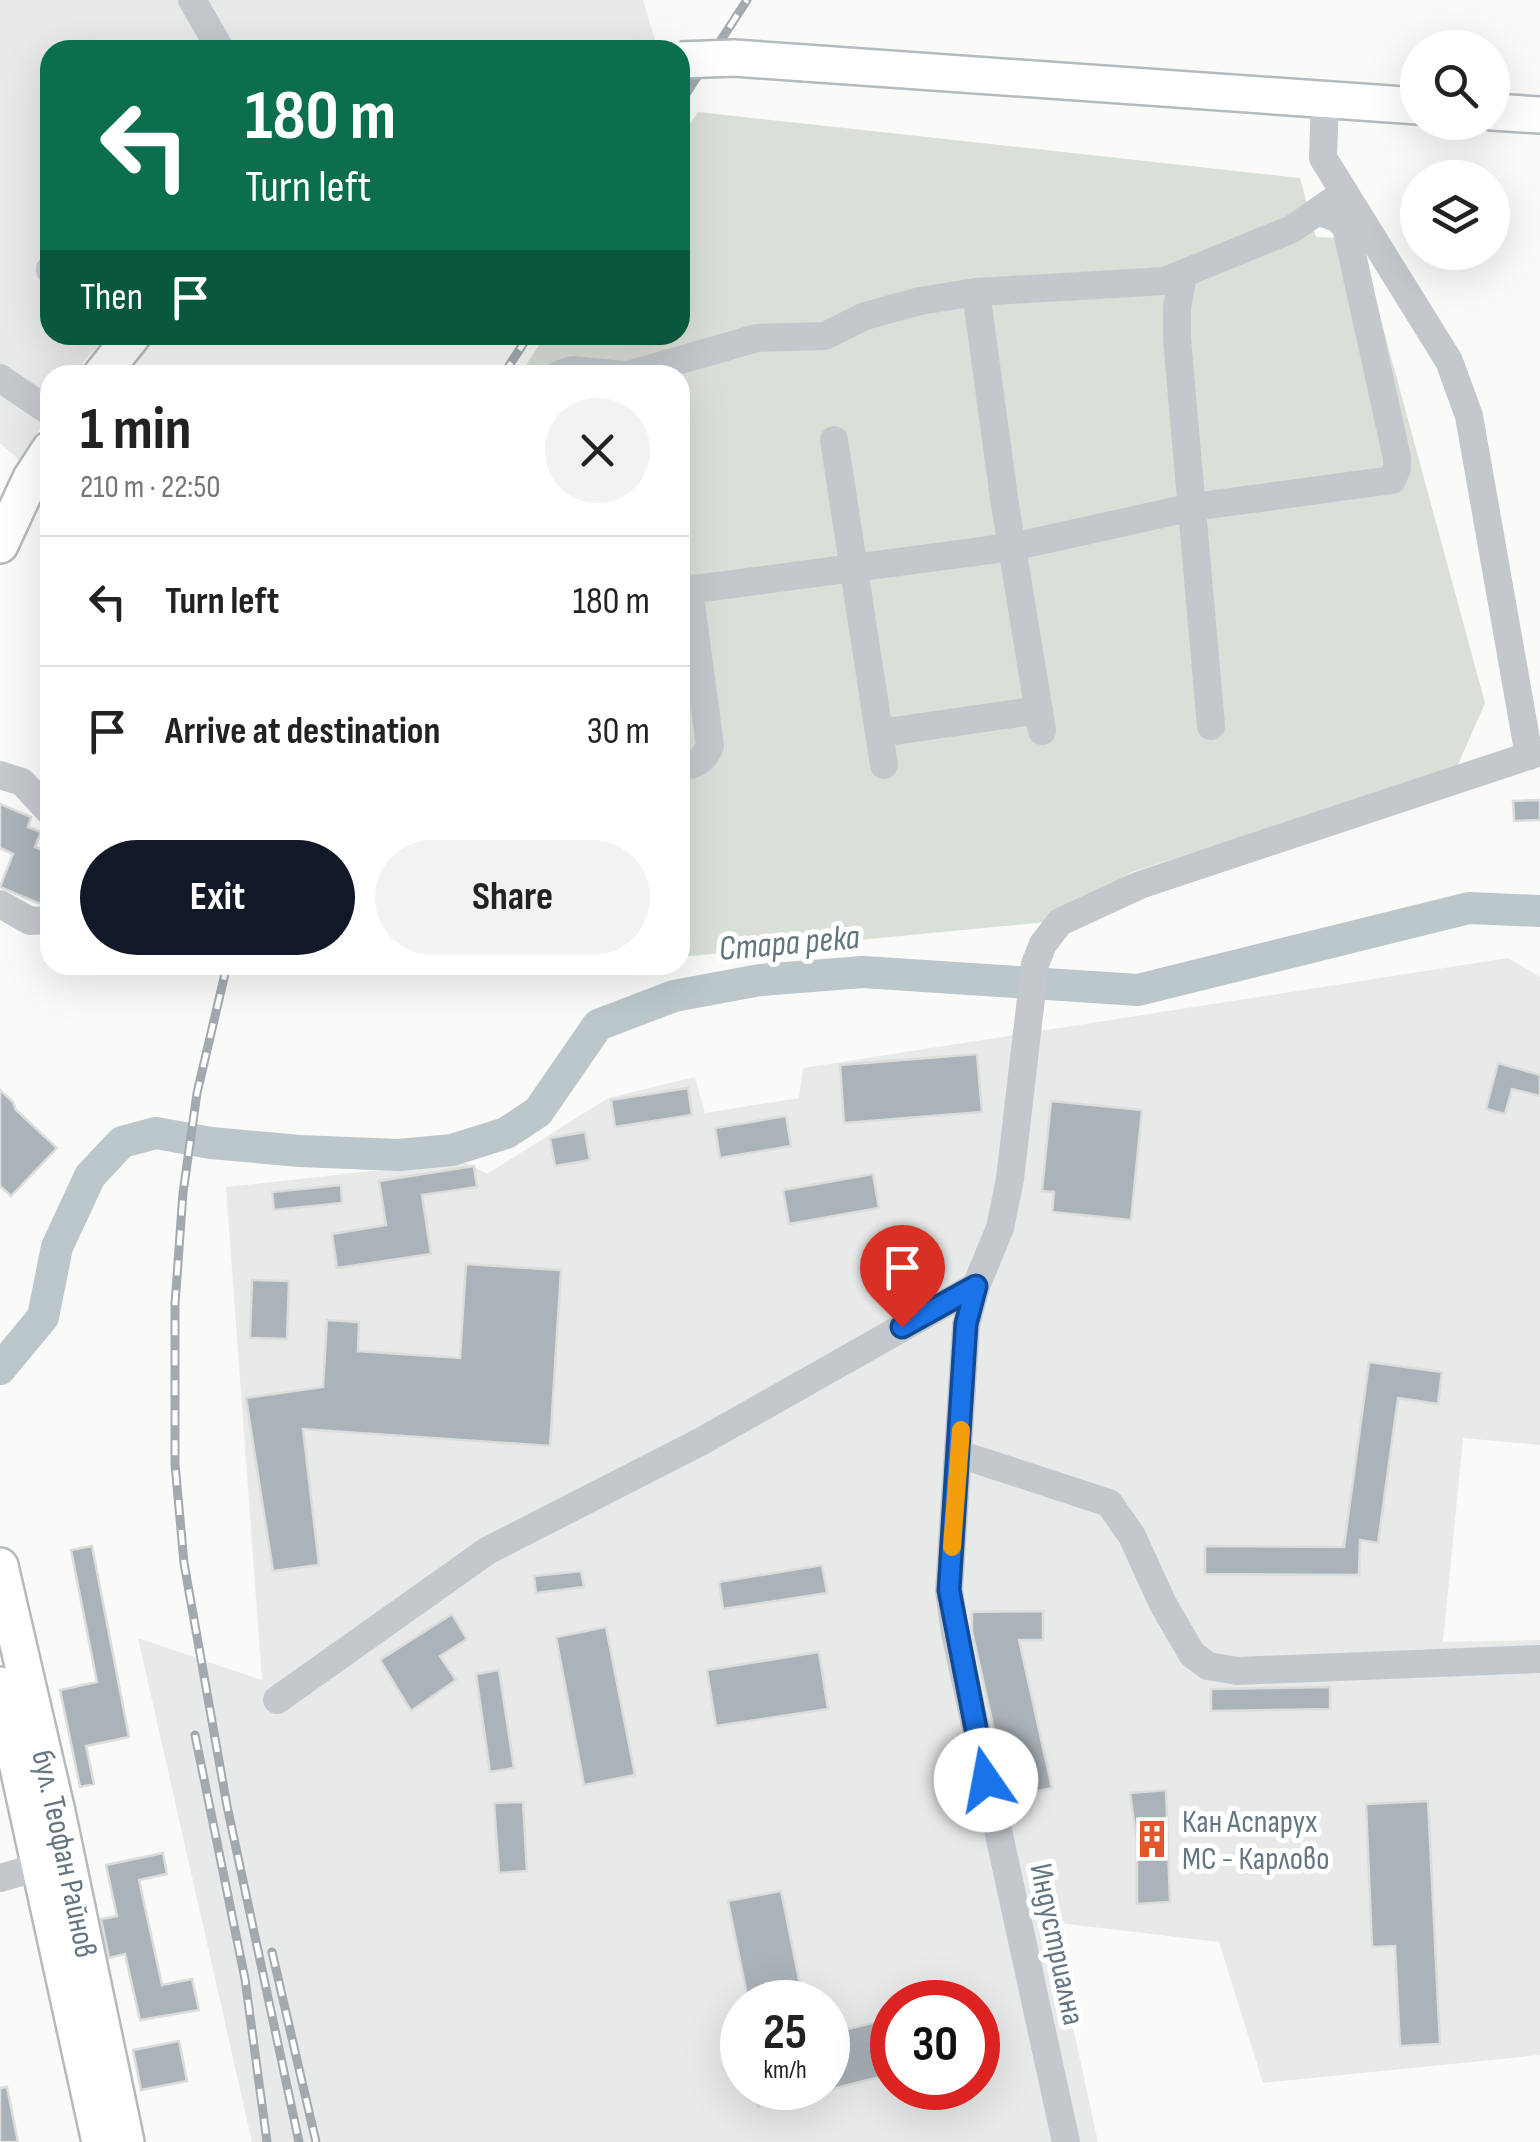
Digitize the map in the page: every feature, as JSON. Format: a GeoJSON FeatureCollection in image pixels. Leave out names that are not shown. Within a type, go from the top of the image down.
{"type":"FeatureCollection","features":[{"type":"Feature","properties":{"kind":"main road"},"geometry":{"type":"LineString","coordinates":[[690,60],[734,58],[1400,105]]}},
{"type":"Feature","properties":{"kind":"main road"},"geometry":{"type":"LineString","coordinates":[[1510,113],[1540,115]]}},
{"type":"Feature","properties":{"kind":"main road"},"geometry":{"type":"LineString","coordinates":[[108,365],[125,345]]}},
{"type":"Feature","properties":{"kind":"main road"},"geometry":{"type":"LineString","coordinates":[[0,545],[40,465]]}},
{"type":"Feature","properties":{"kind":"main road","name":"бул. Теофан Райнов"},"geometry":{"type":"LineString","coordinates":[[0,1566],[100,2142]]}},
{"type":"Feature","properties":{"kind":"main road","name":"бул. Теофан Райнов"},"geometry":{"type":"LineString","coordinates":[[0,1686],[54,1862],[126,2142]]}},
{"type":"Feature","properties":{"kind":"street"},"geometry":{"type":"LineString","coordinates":[[192,0],[215,40]]}},
{"type":"Feature","properties":{"kind":"street"},"geometry":{"type":"LineString","coordinates":[[1325,100],[1323,158],[1448,361],[1469,416],[1534,754]]}},
{"type":"Feature","properties":{"kind":"street"},"geometry":{"type":"LineString","coordinates":[[660,365],[756,338],[826,336],[865,316],[920,301],[976,292],[1150,284],[1183,276],[1292,229],[1344,193]]}},
{"type":"Feature","properties":{"kind":"street"},"geometry":{"type":"LineString","coordinates":[[690,589],[1012,546],[1193,507],[1392,480],[1398,468],[1346,227],[1337,218],[1320,212]]}},
{"type":"Feature","properties":{"kind":"street"},"geometry":{"type":"LineString","coordinates":[[1183,276],[1177,307],[1177,339],[1211,726]]}},
{"type":"Feature","properties":{"kind":"street"},"geometry":{"type":"LineString","coordinates":[[880,732],[1041,721],[976,292]]}},
{"type":"Feature","properties":{"kind":"street"},"geometry":{"type":"LineString","coordinates":[[0,378],[40,405]]}},
{"type":"Feature","properties":{"kind":"street"},"geometry":{"type":"LineString","coordinates":[[834,440],[884,765]]}},
{"type":"Feature","properties":{"kind":"street"},"geometry":{"type":"LineString","coordinates":[[690,626],[710,746],[706,756],[690,765]]}},
{"type":"Feature","properties":{"kind":"street","name":"Индустриална"},"geometry":{"type":"LineString","coordinates":[[1066,2142],[955,1633],[949,1590],[966,1324],[976,1286],[1000,1228],[1010,1179],[1035,964],[1043,944],[1060,922],[1140,885],[1534,754]]}},
{"type":"Feature","properties":{"kind":"street"},"geometry":{"type":"LineString","coordinates":[[0,775],[22,782],[40,801]]}},
{"type":"Feature","properties":{"kind":"street"},"geometry":{"type":"LineString","coordinates":[[0,904],[30,921],[40,920]]}},
{"type":"Feature","properties":{"kind":"street"},"geometry":{"type":"LineString","coordinates":[[277,1700],[487,1551],[702,1441],[976,1286]]}},
{"type":"Feature","properties":{"kind":"street"},"geometry":{"type":"LineString","coordinates":[[959,1454],[1109,1503],[1132,1536],[1163,1604],[1192,1654],[1208,1666],[1237,1670],[1540,1660]]}},
{"type":"Feature","properties":{"kind":"street"},"geometry":{"type":"LineString","coordinates":[[0,1878],[54,1862]]}},
{"type":"Feature","properties":{"kind":"shaded area"},"geometry":{"type":"Polygon","coordinates":[[[0,0],[643,0],[655,40],[40,40],[40,345],[100,345],[81,365],[40,365],[40,428],[19,460],[0,443],[0,0]]]}},
{"type":"Feature","properties":{"kind":"shaded area"},"geometry":{"type":"Polygon","coordinates":[[[698,112],[1300,178],[1316,237],[1359,239],[1485,703],[1456,769],[1132,872],[1047,922],[690,956],[690,365],[526,365],[539,345],[690,345],[690,124],[698,112]]]}},
{"type":"Feature","properties":{"kind":"shaded area"},"geometry":{"type":"Polygon","coordinates":[[[1508,958],[1540,977],[1540,1445],[1463,1438],[1443,1642],[1540,1640],[1540,2055],[1263,2083],[1219,1942],[1050,1922],[1098,2142],[252,2142],[138,1638],[262,1680],[226,1187],[463,1161],[487,1174],[608,1098],[695,1077],[705,1113],[799,1098],[803,1068],[1508,958]]]}},
{"type":"Feature","properties":{"kind":"building"},"geometry":{"type":"Polygon","coordinates":[[[1540,800],[1540,820],[1514,821],[1513,801],[1540,800]]]}},
{"type":"Feature","properties":{"kind":"building"},"geometry":{"type":"Polygon","coordinates":[[[0,804],[31,817],[28,827],[40,832],[35,847],[40,849],[40,903],[0,887],[13,854],[0,848],[0,804]]]}},
{"type":"Feature","properties":{"kind":"building"},"geometry":{"type":"Polygon","coordinates":[[[977,1054],[982,1112],[844,1123],[840,1065],[977,1054]]]}},
{"type":"Feature","properties":{"kind":"building"},"geometry":{"type":"Polygon","coordinates":[[[1498,1063],[1540,1075],[1540,1096],[1512,1089],[1505,1114],[1486,1109],[1498,1063]]]}},
{"type":"Feature","properties":{"kind":"building"},"geometry":{"type":"Polygon","coordinates":[[[688,1088],[692,1115],[615,1127],[611,1100],[688,1088]]]}},
{"type":"Feature","properties":{"kind":"building"},"geometry":{"type":"Polygon","coordinates":[[[0,1090],[57,1148],[11,1196],[0,1186],[0,1090]]]}},
{"type":"Feature","properties":{"kind":"building"},"geometry":{"type":"Polygon","coordinates":[[[1051,1101],[1142,1110],[1131,1220],[1052,1212],[1054,1192],[1042,1191],[1051,1101]]]}},
{"type":"Feature","properties":{"kind":"building"},"geometry":{"type":"Polygon","coordinates":[[[786,1116],[791,1146],[720,1158],[715,1128],[786,1116]]]}},
{"type":"Feature","properties":{"kind":"building"},"geometry":{"type":"Polygon","coordinates":[[[585,1132],[590,1160],[555,1166],[550,1138],[585,1132]]]}},
{"type":"Feature","properties":{"kind":"building"},"geometry":{"type":"Polygon","coordinates":[[[474,1166],[477,1187],[422,1195],[431,1254],[337,1268],[332,1234],[386,1225],[379,1181],[474,1166]]]}},
{"type":"Feature","properties":{"kind":"building"},"geometry":{"type":"Polygon","coordinates":[[[873,1174],[879,1208],[789,1224],[783,1190],[873,1174]]]}},
{"type":"Feature","properties":{"kind":"building"},"geometry":{"type":"Polygon","coordinates":[[[341,1185],[342,1203],[274,1210],[272,1192],[341,1185]]]}},
{"type":"Feature","properties":{"kind":"building"},"geometry":{"type":"Polygon","coordinates":[[[466,1264],[561,1270],[550,1446],[303,1429],[319,1565],[273,1571],[246,1398],[323,1387],[327,1320],[359,1322],[358,1351],[460,1358],[466,1264]]]}},
{"type":"Feature","properties":{"kind":"building"},"geometry":{"type":"Polygon","coordinates":[[[252,1280],[289,1281],[287,1339],[250,1338],[252,1280]]]}},
{"type":"Feature","properties":{"kind":"building"},"geometry":{"type":"Polygon","coordinates":[[[1369,1362],[1442,1372],[1438,1404],[1398,1398],[1378,1543],[1360,1540],[1359,1575],[1205,1574],[1205,1546],[1344,1547],[1369,1362]]]}},
{"type":"Feature","properties":{"kind":"building"},"geometry":{"type":"Polygon","coordinates":[[[92,1546],[129,1737],[86,1746],[94,1784],[80,1787],[60,1690],[97,1682],[71,1550],[92,1546]]]}},
{"type":"Feature","properties":{"kind":"building"},"geometry":{"type":"Polygon","coordinates":[[[822,1565],[827,1593],[723,1609],[719,1582],[822,1565]]]}},
{"type":"Feature","properties":{"kind":"building"},"geometry":{"type":"Polygon","coordinates":[[[581,1571],[584,1587],[536,1593],[534,1576],[581,1571]]]}},
{"type":"Feature","properties":{"kind":"building"},"geometry":{"type":"Polygon","coordinates":[[[1043,1611],[1043,1640],[1019,1640],[1052,1788],[1009,1797],[972,1631],[972,1612],[1043,1611]]]}},
{"type":"Feature","properties":{"kind":"building"},"geometry":{"type":"Polygon","coordinates":[[[452,1614],[467,1639],[440,1656],[456,1680],[411,1711],[380,1660],[452,1614]]]}},
{"type":"Feature","properties":{"kind":"building"},"geometry":{"type":"Polygon","coordinates":[[[606,1627],[635,1775],[584,1785],[556,1637],[606,1627]]]}},
{"type":"Feature","properties":{"kind":"building"},"geometry":{"type":"Polygon","coordinates":[[[819,1652],[828,1709],[716,1726],[707,1670],[819,1652]]]}},
{"type":"Feature","properties":{"kind":"building"},"geometry":{"type":"Polygon","coordinates":[[[499,1670],[514,1768],[490,1772],[476,1674],[499,1670]]]}},
{"type":"Feature","properties":{"kind":"building"},"geometry":{"type":"Polygon","coordinates":[[[1330,1687],[1330,1709],[1211,1711],[1211,1689],[1330,1687]]]}},
{"type":"Feature","properties":{"kind":"building"},"geometry":{"type":"Polygon","coordinates":[[[1166,1790],[1170,1902],[1137,1904],[1137,1843],[1130,1793],[1166,1790]]]}},
{"type":"Feature","properties":{"kind":"building"},"geometry":{"type":"Polygon","coordinates":[[[1428,1801],[1440,2044],[1400,2046],[1395,1946],[1372,1947],[1366,1804],[1428,1801]]]}},
{"type":"Feature","properties":{"kind":"building"},"geometry":{"type":"Polygon","coordinates":[[[523,1802],[527,1871],[499,1873],[494,1803],[523,1802]]]}},
{"type":"Feature","properties":{"kind":"building"},"geometry":{"type":"Polygon","coordinates":[[[163,1853],[167,1874],[139,1880],[162,1985],[192,1979],[199,2010],[140,2020],[125,1954],[109,1958],[101,1919],[117,1916],[106,1865],[163,1853]]]}},
{"type":"Feature","properties":{"kind":"building"},"geometry":{"type":"Polygon","coordinates":[[[781,1891],[799,1980],[744,1980],[728,1901],[781,1891]]]}},
{"type":"Feature","properties":{"kind":"building"},"geometry":{"type":"Polygon","coordinates":[[[870,2024],[870,2080],[850,2084],[850,2028],[870,2024]]]}},
{"type":"Feature","properties":{"kind":"building"},"geometry":{"type":"Polygon","coordinates":[[[179,2041],[187,2081],[141,2090],[133,2050],[179,2041]]]}},
{"type":"Feature","properties":{"kind":"building"},"geometry":{"type":"Polygon","coordinates":[[[7,2087],[18,2142],[0,2142],[0,2088],[7,2087]]]}},
{"type":"Feature","properties":{"kind":"waterway","name":"Стара река"},"geometry":{"type":"LineString","coordinates":[[0,1369],[43,1317],[57,1247],[90,1176],[122,1142],[156,1133],[211,1143],[300,1151],[399,1155],[452,1150],[506,1133],[538,1112],[598,1025],[674,996],[760,980],[863,972],[1138,990],[1469,908],[1540,911]]}},
{"type":"Feature","properties":{"kind":"railway"},"geometry":{"type":"LineString","coordinates":[[690,88],[747,0]]}},
{"type":"Feature","properties":{"kind":"railway"},"geometry":{"type":"LineString","coordinates":[[510,365],[522,345]]}},
{"type":"Feature","properties":{"kind":"railway"},"geometry":{"type":"LineString","coordinates":[[225,975],[197,1093],[183,1193],[175,1304],[175,1464],[184,1563],[227,1806],[299,2142]]}},
{"type":"Feature","properties":{"kind":"railway"},"geometry":{"type":"LineString","coordinates":[[195,1735],[245,1979],[267,2142]]}},
{"type":"Feature","properties":{"kind":"railway"},"geometry":{"type":"LineString","coordinates":[[272,1952],[316,2142]]}},
{"type":"Feature","properties":{"kind":"slow traffic"},"geometry":{"type":"LineString","coordinates":[[952,1547],[961,1430]]}},
{"type":"Feature","properties":{"kind":"place","name":"Кан Аспарух МС - Карлово"},"geometry":{"type":"Point","coordinates":[1152,1839]}},
{"type":"Feature","properties":{"kind":"route"},"geometry":{"type":"LineString","coordinates":[[902,1327],[976,1286],[966,1324],[949,1590],[986,1780]]}}]}
